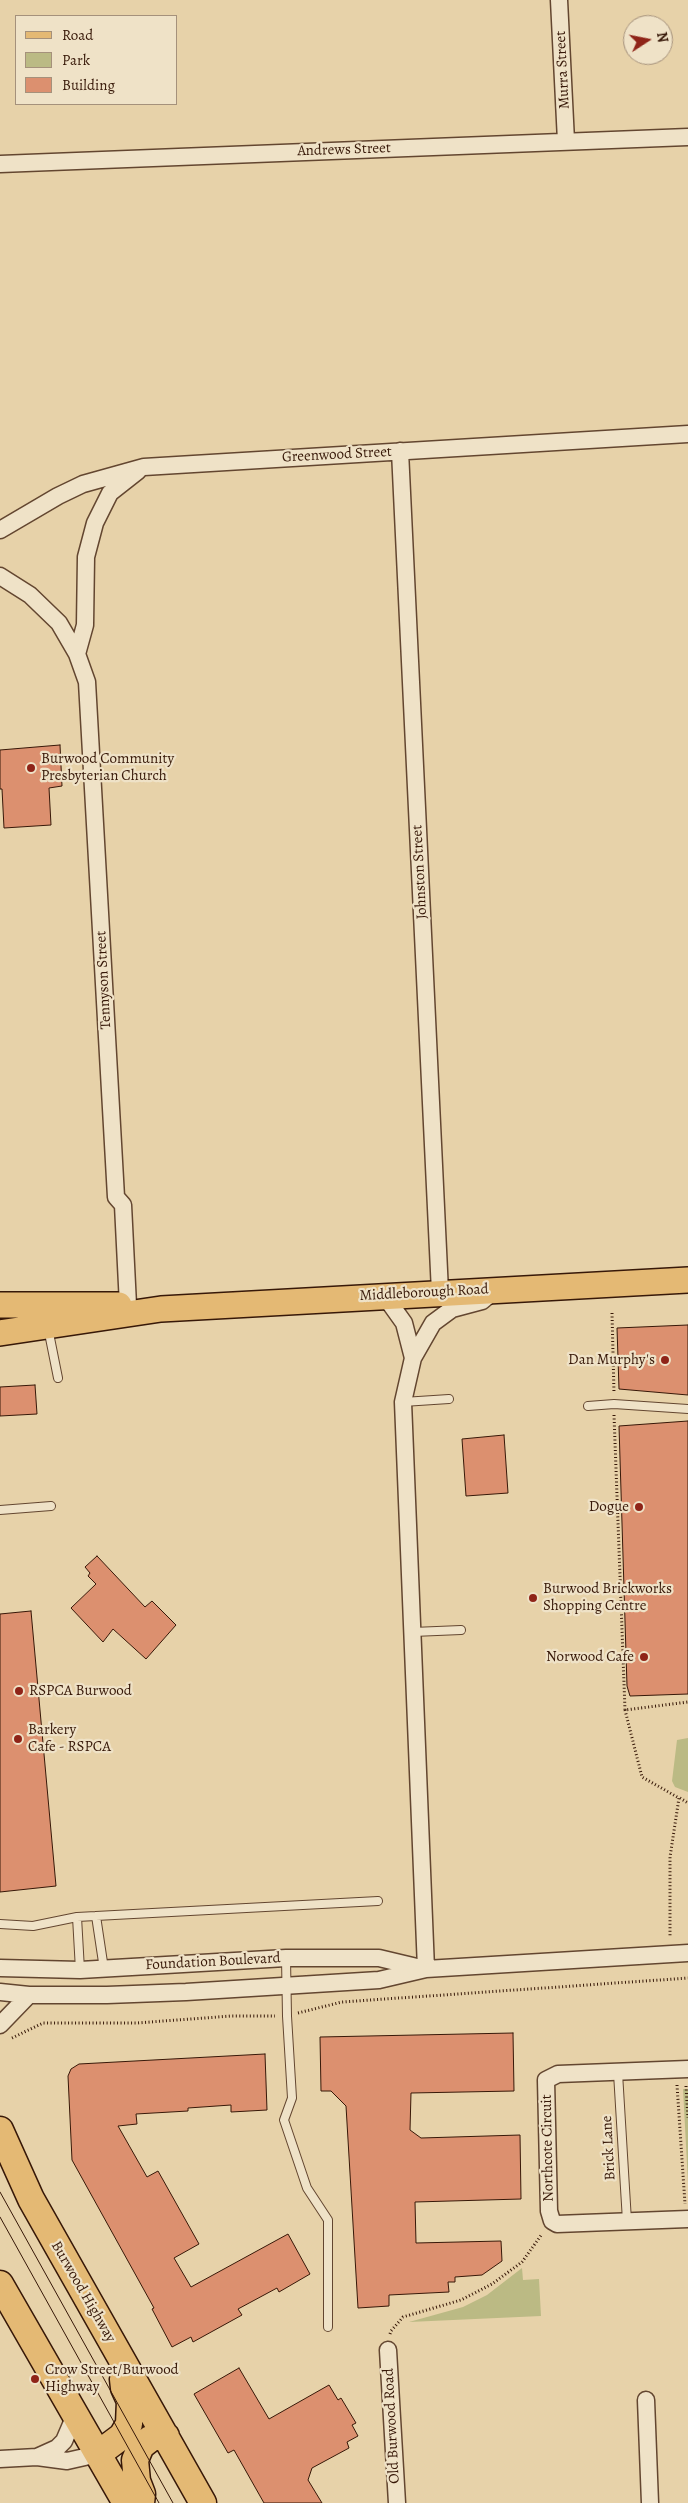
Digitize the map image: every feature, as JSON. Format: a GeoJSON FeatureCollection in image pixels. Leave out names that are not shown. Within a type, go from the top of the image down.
{"type":"FeatureCollection","features":[{"type":"Feature","properties":{"kind":"highway","name":"Burwood Highway"},"geometry":{"type":"LineString","coordinates":[[0,2130],[30,2199],[203,2503]]}},
{"type":"Feature","properties":{"kind":"highway"},"geometry":{"type":"LineString","coordinates":[[0,2284],[76,2413],[126,2503]]}},
{"type":"Feature","properties":{"kind":"highway"},"geometry":{"type":"LineString","coordinates":[[98,2454],[122,2436],[129,2424],[130,2401],[124,2388],[122,2360]]}},
{"type":"Feature","properties":{"kind":"highway"},"geometry":{"type":"LineString","coordinates":[[141,2503],[142,2494],[137,2480],[135,2460],[141,2446],[150,2439],[166,2436]]}},
{"type":"Feature","properties":{"kind":"main road","name":"Middleborough Road"},"geometry":{"type":"LineString","coordinates":[[0,1333],[161,1309],[384,1295],[688,1280]]}},
{"type":"Feature","properties":{"kind":"main road","name":"Middleborough Road"},"geometry":{"type":"LineString","coordinates":[[0,1305],[128,1305],[161,1309]]}},
{"type":"Feature","properties":{"kind":"street","name":"Murra Street"},"geometry":{"type":"LineString","coordinates":[[559,0],[566,141]]}},
{"type":"Feature","properties":{"kind":"street","name":"Andrews Street"},"geometry":{"type":"LineString","coordinates":[[0,164],[688,137]]}},
{"type":"Feature","properties":{"kind":"street","name":"Greenwood Street"},"geometry":{"type":"LineString","coordinates":[[0,530],[58,496],[93,481],[144,466],[688,434]]}},
{"type":"Feature","properties":{"kind":"street","name":"Johnston Street"},"geometry":{"type":"LineString","coordinates":[[400,451],[440,1292]]}},
{"type":"Feature","properties":{"kind":"street"},"geometry":{"type":"LineString","coordinates":[[77,654],[85,625],[86,557],[95,523],[110,493],[144,466]]}},
{"type":"Feature","properties":{"kind":"street","name":"Tennyson Street"},"geometry":{"type":"LineString","coordinates":[[0,576],[30,595],[60,624],[77,654],[87,682],[116,1198],[123,1204],[128,1305]]}},
{"type":"Feature","properties":{"kind":"street"},"geometry":{"type":"LineString","coordinates":[[426,1969],[403,1402],[413,1358],[433,1323],[452,1309],[482,1301],[498,1289]]}},
{"type":"Feature","properties":{"kind":"street"},"geometry":{"type":"LineString","coordinates":[[384,1295],[404,1323],[413,1358]]}},
{"type":"Feature","properties":{"kind":"street","name":"Foundation Boulevard"},"geometry":{"type":"LineString","coordinates":[[0,1992],[29,1995],[107,1995],[379,1980],[426,1969],[688,1953]]}},
{"type":"Feature","properties":{"kind":"street","name":"Foundation Boulevard"},"geometry":{"type":"LineString","coordinates":[[0,1968],[80,1970],[286,1958],[379,1958],[426,1969]]}},
{"type":"Feature","properties":{"kind":"street"},"geometry":{"type":"LineString","coordinates":[[0,2025],[29,1995]]}},
{"type":"Feature","properties":{"kind":"street","name":"Northcote Circuit"},"geometry":{"type":"LineString","coordinates":[[682,2069],[558,2074],[546,2080],[549,2211],[552,2221],[557,2224],[627,2220],[687,2210]]}},
{"type":"Feature","properties":{"kind":"street","name":"Old Burwood Road"},"geometry":{"type":"LineString","coordinates":[[388,2350],[397,2503]]}},
{"type":"Feature","properties":{"kind":"street"},"geometry":{"type":"LineString","coordinates":[[646,2400],[650,2503]]}},
{"type":"Feature","properties":{"kind":"street"},"geometry":{"type":"LineString","coordinates":[[37,2457],[57,2448],[64,2441],[76,2413]]}},
{"type":"Feature","properties":{"kind":"street"},"geometry":{"type":"LineString","coordinates":[[0,2459],[37,2457],[67,2460],[98,2454]]}},
{"type":"Feature","properties":{"kind":"lane"},"geometry":{"type":"LineString","coordinates":[[48,1327],[58,1378]]}},
{"type":"Feature","properties":{"kind":"lane"},"geometry":{"type":"LineString","coordinates":[[403,1402],[449,1399]]}},
{"type":"Feature","properties":{"kind":"lane"},"geometry":{"type":"LineString","coordinates":[[588,1406],[614,1404],[688,1409]]}},
{"type":"Feature","properties":{"kind":"lane"},"geometry":{"type":"LineString","coordinates":[[0,1510],[51,1506]]}},
{"type":"Feature","properties":{"kind":"lane"},"geometry":{"type":"LineString","coordinates":[[413,1632],[461,1630]]}},
{"type":"Feature","properties":{"kind":"lane"},"geometry":{"type":"LineString","coordinates":[[0,1924],[33,1926],[77,1917],[378,1901]]}},
{"type":"Feature","properties":{"kind":"lane"},"geometry":{"type":"LineString","coordinates":[[96,1916],[104,1969]]}},
{"type":"Feature","properties":{"kind":"lane"},"geometry":{"type":"LineString","coordinates":[[77,1917],[80,1970]]}},
{"type":"Feature","properties":{"kind":"lane"},"geometry":{"type":"LineString","coordinates":[[286,1958],[292,2098],[284,2120],[307,2188],[328,2220],[328,2327]]}},
{"type":"Feature","properties":{"kind":"lane","name":"Brick Lane"},"geometry":{"type":"LineString","coordinates":[[618,2073],[627,2220]]}},
{"type":"Feature","properties":{"kind":"path"},"geometry":{"type":"LineString","coordinates":[[612,1313],[625,1710],[642,1777],[688,1803]]}},
{"type":"Feature","properties":{"kind":"path"},"geometry":{"type":"LineString","coordinates":[[613,1357],[618,1357]]}},
{"type":"Feature","properties":{"kind":"path"},"geometry":{"type":"LineString","coordinates":[[620,1595],[625,1595]]}},
{"type":"Feature","properties":{"kind":"path"},"geometry":{"type":"LineString","coordinates":[[625,1710],[688,1702]]}},
{"type":"Feature","properties":{"kind":"path"},"geometry":{"type":"LineString","coordinates":[[671,1980],[670,1857],[680,1798]]}},
{"type":"Feature","properties":{"kind":"path"},"geometry":{"type":"LineString","coordinates":[[7,2041],[44,2023],[137,2023],[231,2016],[287,2016],[342,2002],[688,1978]]}},
{"type":"Feature","properties":{"kind":"path"},"geometry":{"type":"LineString","coordinates":[[676,2207],[687,2210],[682,2069]]}},
{"type":"Feature","properties":{"kind":"path"},"geometry":{"type":"LineString","coordinates":[[388,2350],[391,2330],[403,2317],[461,2300],[492,2284],[522,2262],[552,2221]]}},
{"type":"Feature","properties":{"kind":"green space"},"geometry":{"type":"Polygon","coordinates":[[[688,1738],[688,1792],[675,1787],[672,1781],[677,1740],[688,1738]]]}},
{"type":"Feature","properties":{"kind":"green space"},"geometry":{"type":"Polygon","coordinates":[[[683,2089],[688,2089],[688,2183],[683,2089]]]}},
{"type":"Feature","properties":{"kind":"green space"},"geometry":{"type":"Polygon","coordinates":[[[522,2268],[523,2280],[539,2279],[541,2316],[409,2322],[463,2307],[487,2295],[522,2268]]]}},
{"type":"Feature","properties":{"kind":"building","name":"Burwood Community Presbyterian Church"},"geometry":{"type":"Polygon","coordinates":[[[60,745],[62,786],[49,788],[51,825],[4,828],[2,789],[0,789],[0,750],[60,745]]]}},
{"type":"Feature","properties":{"kind":"building"},"geometry":{"type":"Polygon","coordinates":[[[688,1325],[688,1395],[619,1389],[617,1328],[688,1325]]]}},
{"type":"Feature","properties":{"kind":"building"},"geometry":{"type":"Polygon","coordinates":[[[35,1385],[37,1414],[0,1416],[0,1387],[35,1385]]]}},
{"type":"Feature","properties":{"kind":"building"},"geometry":{"type":"Polygon","coordinates":[[[688,1421],[688,1694],[630,1696],[627,1686],[619,1426],[688,1421]]]}},
{"type":"Feature","properties":{"kind":"building"},"geometry":{"type":"Polygon","coordinates":[[[504,1435],[508,1493],[466,1496],[462,1439],[504,1435]]]}},
{"type":"Feature","properties":{"kind":"building"},"geometry":{"type":"Polygon","coordinates":[[[97,1556],[145,1607],[152,1601],[176,1625],[146,1659],[113,1629],[103,1642],[71,1608],[96,1584],[88,1576],[90,1573],[85,1567],[97,1556]]]}},
{"type":"Feature","properties":{"kind":"building"},"geometry":{"type":"Polygon","coordinates":[[[31,1611],[56,1886],[0,1892],[0,1614],[31,1611]]]}},
{"type":"Feature","properties":{"kind":"building"},"geometry":{"type":"Polygon","coordinates":[[[513,2033],[514,2091],[411,2093],[410,2130],[421,2138],[520,2135],[521,2199],[415,2202],[416,2243],[501,2241],[502,2261],[482,2275],[455,2277],[455,2282],[448,2282],[449,2292],[389,2295],[389,2306],[358,2308],[346,2106],[331,2091],[321,2091],[320,2037],[513,2033]]]}},
{"type":"Feature","properties":{"kind":"building"},"geometry":{"type":"Polygon","coordinates":[[[265,2054],[267,2110],[231,2112],[231,2105],[188,2108],[188,2111],[136,2114],[137,2124],[118,2126],[147,2177],[158,2171],[199,2244],[174,2258],[191,2287],[288,2234],[310,2274],[279,2292],[277,2288],[238,2309],[242,2315],[193,2342],[191,2337],[172,2347],[152,2309],[154,2308],[72,2160],[68,2076],[71,2069],[79,2064],[265,2054]]]}},
{"type":"Feature","properties":{"kind":"building"},"geometry":{"type":"Polygon","coordinates":[[[239,2368],[269,2419],[329,2385],[338,2400],[341,2398],[356,2423],[352,2425],[358,2436],[347,2442],[349,2448],[312,2468],[308,2480],[322,2503],[264,2503],[234,2450],[228,2453],[194,2394],[239,2368]]]}},
{"type":"Feature","properties":{"kind":"tram line"},"geometry":{"type":"LineString","coordinates":[[0,2192],[173,2503]]}},
{"type":"Feature","properties":{"kind":"tram line"},"geometry":{"type":"LineString","coordinates":[[0,2217],[159,2503]]}},
{"type":"Feature","properties":{"kind":"place","name":"Burwood Community Presbyterian Church"},"geometry":{"type":"Point","coordinates":[31,768]}},
{"type":"Feature","properties":{"kind":"place","name":"Dan Murphy's"},"geometry":{"type":"Point","coordinates":[665,1360]}},
{"type":"Feature","properties":{"kind":"place","name":"Dogue"},"geometry":{"type":"Point","coordinates":[639,1507]}},
{"type":"Feature","properties":{"kind":"place","name":"Burwood Brickworks Shopping Centre"},"geometry":{"type":"Point","coordinates":[533,1598]}},
{"type":"Feature","properties":{"kind":"place","name":"Norwood Cafe"},"geometry":{"type":"Point","coordinates":[644,1657]}},
{"type":"Feature","properties":{"kind":"place","name":"RSPCA Burwood"},"geometry":{"type":"Point","coordinates":[19,1691]}},
{"type":"Feature","properties":{"kind":"place","name":"Barkery Cafe - RSPCA"},"geometry":{"type":"Point","coordinates":[18,1739]}},
{"type":"Feature","properties":{"kind":"place","name":"Crow Street/Burwood Highway"},"geometry":{"type":"Point","coordinates":[35,2379]}}]}
